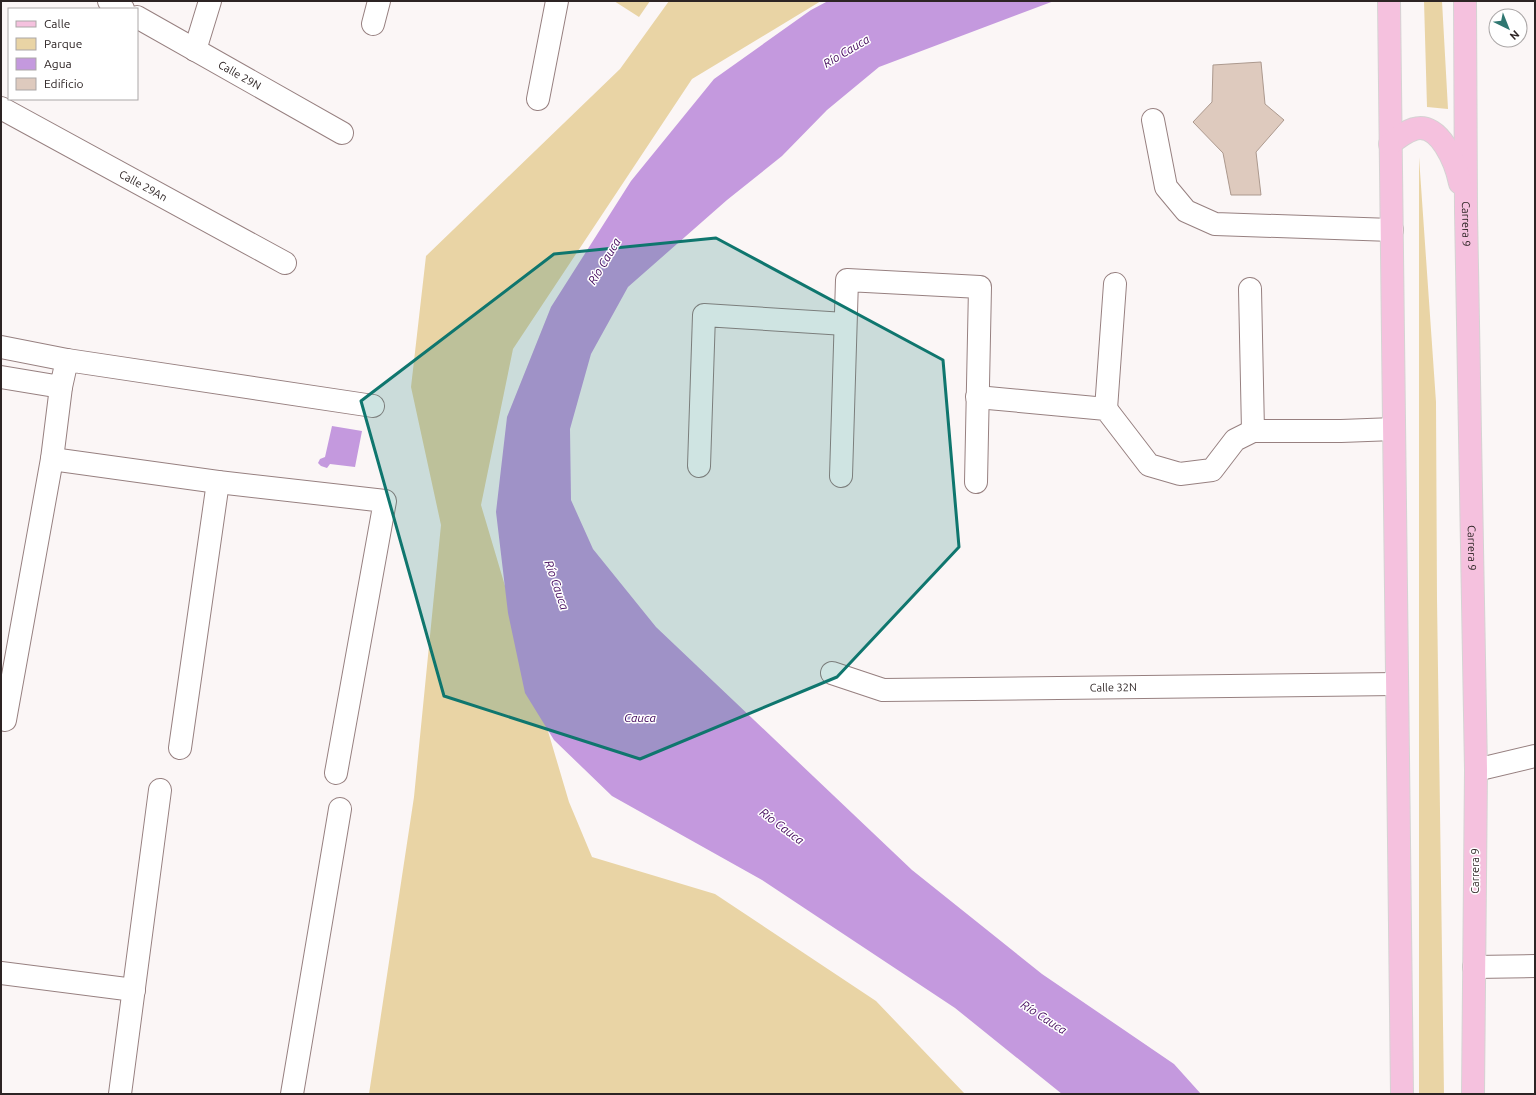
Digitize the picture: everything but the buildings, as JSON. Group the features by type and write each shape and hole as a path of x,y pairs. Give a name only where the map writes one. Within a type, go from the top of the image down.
{"main road":[{"path":"1389,1 1402,1094"},
{"name":"Carrera 9","path":"1465,1 1466,211 1476,770 1473,1094"},
{"path":"1390,144 1402,134 1414,129 1425,128 1434,134 1444,144 1457,170 1466,211"}],"street":[{"path":"109,1 121,8"},
{"path":"195,50 210,1"},
{"path":"374,24 379,1"},
{"path":"538,99 557,1"},
{"name":"Calle 29N","path":"138,18 342,133"},
{"name":"Calle 29An","path":"1,108 285,262"},
{"path":"1154,120 1166,187 1186,211 1215,224 1392,230"},
{"path":"841,476 847,280 980,287 976,482"},
{"path":"1115,284 1106,409 1148,465 1180,474 1212,470 1235,440 1253,431 1341,431 1394,429"},
{"path":"1250,289 1253,431"},
{"path":"699,466 704,315 845,324"},
{"path":"1,347 67,360 373,406"},
{"path":"5,720 52,459 61,387 67,360"},
{"path":"1,377 61,387"},
{"path":"977,397 1106,409"},
{"path":"52,459 218,482 385,501 336,774"},
{"path":"180,748 218,482"},
{"name":"Calle 32N","path":"832,673 883,690 1397,684"},
{"path":"1476,770 1535,756"},
{"path":"120,1094 160,790"},
{"path":"292,1094 340,808"},
{"path":"1474,967 1535,966"},
{"path":"1,973 134,990"}],"highlighted area":[{"path":"716,238 943,360 959,547 837,677 640,759 444,696 361,401 554,254"}],"green space":[{"path":"614,1 650,1 639,17"},
{"path":"669,1 821,1 692,79 513,349 481,505 569,802 592,857 715,894 876,1001 965,1094 369,1094 414,797 441,525 411,387 426,256 620,69"},
{"path":"1424,1 1442,1 1448,109 1427,107"},
{"path":"1419,157 1436,402 1437,599 1444,1094 1419,1094"}],"water":[{"name":"Cauca","path":"828,1 1054,1 879,67 827,110 782,156 727,200 628,287 591,354 570,429 571,500 593,549 656,627 912,870 1042,974 1174,1064 1201,1094 1062,1094 955,1008 762,880 612,796 554,740 525,693 508,613 496,512 507,417 551,307 631,181 714,79 811,10"},
{"path":"332,426 362,431 355,467 330,464 327,468 318,463 320,459 325,457"}],"water label":[{"name":"Río Cauca","path":"846,51"},
{"name":"Río Cauca","path":"604,261"},
{"name":"Río Cauca","path":"557,585"},
{"name":"Río Cauca","path":"782,826"},
{"name":"Río Cauca","path":"1044,1017"}]}
